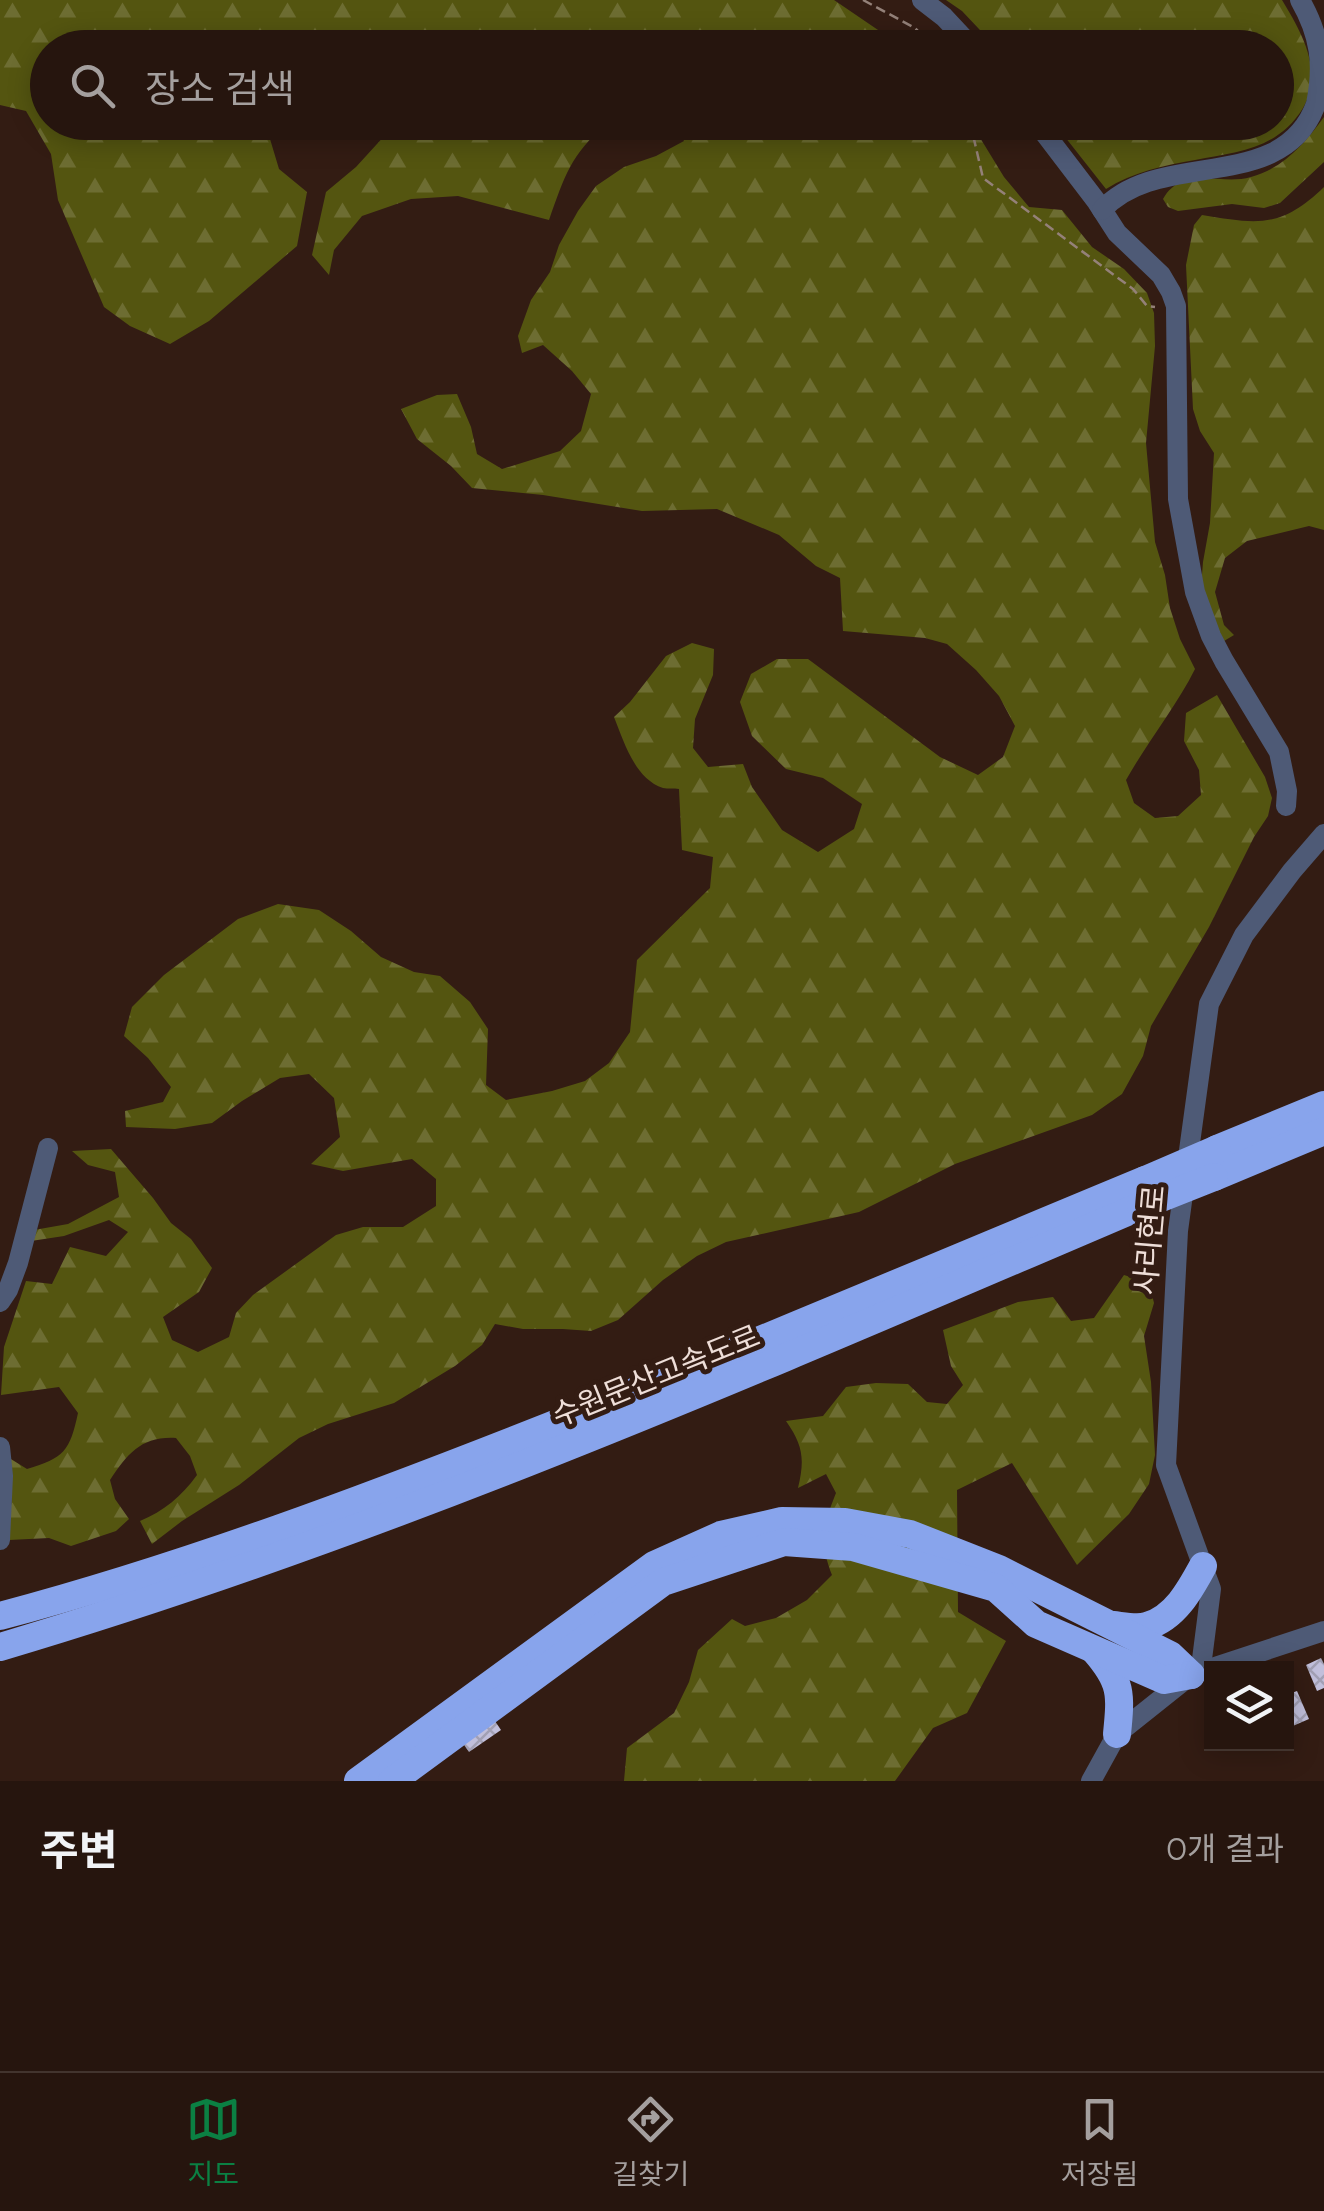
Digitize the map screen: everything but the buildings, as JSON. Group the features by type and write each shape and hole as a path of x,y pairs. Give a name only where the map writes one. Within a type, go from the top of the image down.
{"highway":[{"name":"수원문산고속도로","path":"0,1616 239,1544 467,1459 1216,1163 1324,1106"},
{"name":"수원문산고속도로","path":"1216,1163 1324,1131"},
{"name":"수원문산고속도로","path":"0,1647 247,1568 702,1394 1143,1193"},
{"path":"358,1781 654,1565 720,1535 782,1521 845,1522 910,1534 998,1569 1204,1671"},
{"path":"392,1781 663,1582 784,1542 853,1547 996,1588 1036,1624 1164,1680 1204,1671"},
{"path":"1110,1625 1146,1626 1173,1612 1203,1566"},
{"path":"1094,1650 1117,1683 1121,1700 1118,1734"}],"street":[{"path":"922,0 956,30"},
{"path":"1294,135 1313,112 1324,78 1318,41 1300,0"},
{"path":"1050,140 1117,233 1161,275 1171,292 1176,311 1178,499 1196,592 1211,636 1279,752 1286,806"},
{"path":"1102,210 1133,188 1190,171 1262,158 1289,140"},
{"name":"사리현로","path":"1204,1670 1201,1667 1211,1589 1166,1464 1178,1231 1208,1004 1244,935 1324,834"},
{"path":"0,1302 18,1263 48,1148"},
{"path":"0,1447 0,1540"},
{"path":"1235,1661 1324,1631"},
{"path":"1092,1781 1118,1734 1204,1672"}],"path":[{"path":"863,0 917,30"},
{"path":"974,140 983,178 1134,289 1147,306 1176,311"}],"green space":[{"path":"0,0 834,0 878,30 30,30 30,118 26,111 0,105"},
{"path":"946,0 1282,0 1308,52 1309,94 1294,121 1294,30 980,30"},
{"path":"1324,117 1324,162 1280,203 1264,208 1232,204 1178,211 1168,207 1163,199 1171,188 1191,179 1239,179 1263,173 1284,161"},
{"path":"43,140 270,140 279,169 307,192 297,246 209,321 170,344 130,326 104,307 58,200 51,154"},
{"path":"381,140 591,140 570,167 549,220 458,196 411,199 362,216 334,250 329,275 312,255 326,192"},
{"path":"981,140 1004,177 1029,207 1062,210 1092,247 1124,269 1147,293 1154,313 1155,346 1146,443 1155,542 1170,608 1195,669 1126,780 1134,803 1155,818 1178,816 1201,795 1199,770 1184,741 1186,713 1217,695 1265,777 1272,798 1268,816 1151,1026 1143,1056 1122,1094 1092,1115 955,1164 859,1212 726,1242 663,1280 618,1320 591,1331 495,1324 482,1345 455,1366 394,1403 328,1424 299,1438 239,1485 152,1544 140,1521 172,1502 197,1475 190,1456 176,1438 154,1440 137,1448 110,1480 115,1499 129,1519 116,1531 71,1546 49,1538 9,1540 6,1456 27,1469 49,1461 68,1445 78,1413 59,1387 1,1395 4,1347 26,1281 52,1284 70,1247 106,1256 128,1232 109,1220 64,1236 31,1241 34,1230 68,1224 119,1197 115,1172 88,1165 72,1151 111,1149 212,1268 199,1292 163,1317 172,1340 198,1352 229,1337 236,1313 253,1295 336,1235 363,1227 403,1227 436,1206 436,1179 412,1159 343,1171 311,1164 340,1137 334,1098 309,1074 280,1078 212,1123 175,1129 126,1127 125,1111 163,1102 171,1087 124,1036 132,1007 164,975 238,919 278,904 319,910 381,957 414,972 440,976 470,1002 488,1029 486,1085 506,1100 552,1091 585,1081 609,1063 630,1032 637,960 710,888 713,857 682,850 679,789 663,788 645,777 632,759 614,717 666,656 692,643 714,649 713,675 695,719 693,748 708,767 743,764 752,787 782,830 818,852 854,829 862,804 823,778 786,769 752,736 740,702 751,674 777,659 808,659 940,757 978,775 1003,757 1015,726 999,696 976,670 947,644 925,638 843,631 840,578 816,566 779,535 717,509 642,511 472,488 417,439 401,409 437,395 457,394 477,454 502,469 560,451 581,431 591,394 543,345 522,353 518,336 531,300 550,272 559,245 578,211 596,186 624,167 684,141"},
{"path":"1067,140 1269,140 1241,151 1149,170 1106,189"},
{"path":"1324,187 1324,530 1309,526 1247,541 1225,558 1215,592 1224,625 1234,635 1219,644 1201,588 1214,453 1200,431 1193,409 1186,265 1194,225 1202,215 1253,221 1281,217"},
{"path":"1124,1275 1149,1283 1154,1303 1144,1336 1155,1455 1149,1484 1129,1514 1077,1565 1012,1463 957,1490 958,1612 1006,1641 967,1713 933,1728 895,1781 624,1781 627,1748 674,1713 698,1650 732,1619 745,1626 776,1618 807,1600 832,1575 824,1534 836,1493 826,1474 798,1488 801,1453 786,1421 823,1416 846,1387 876,1383 908,1384 927,1402 947,1404 963,1385 951,1366 943,1330 1018,1302 1053,1297 1071,1321 1094,1318"}]}
